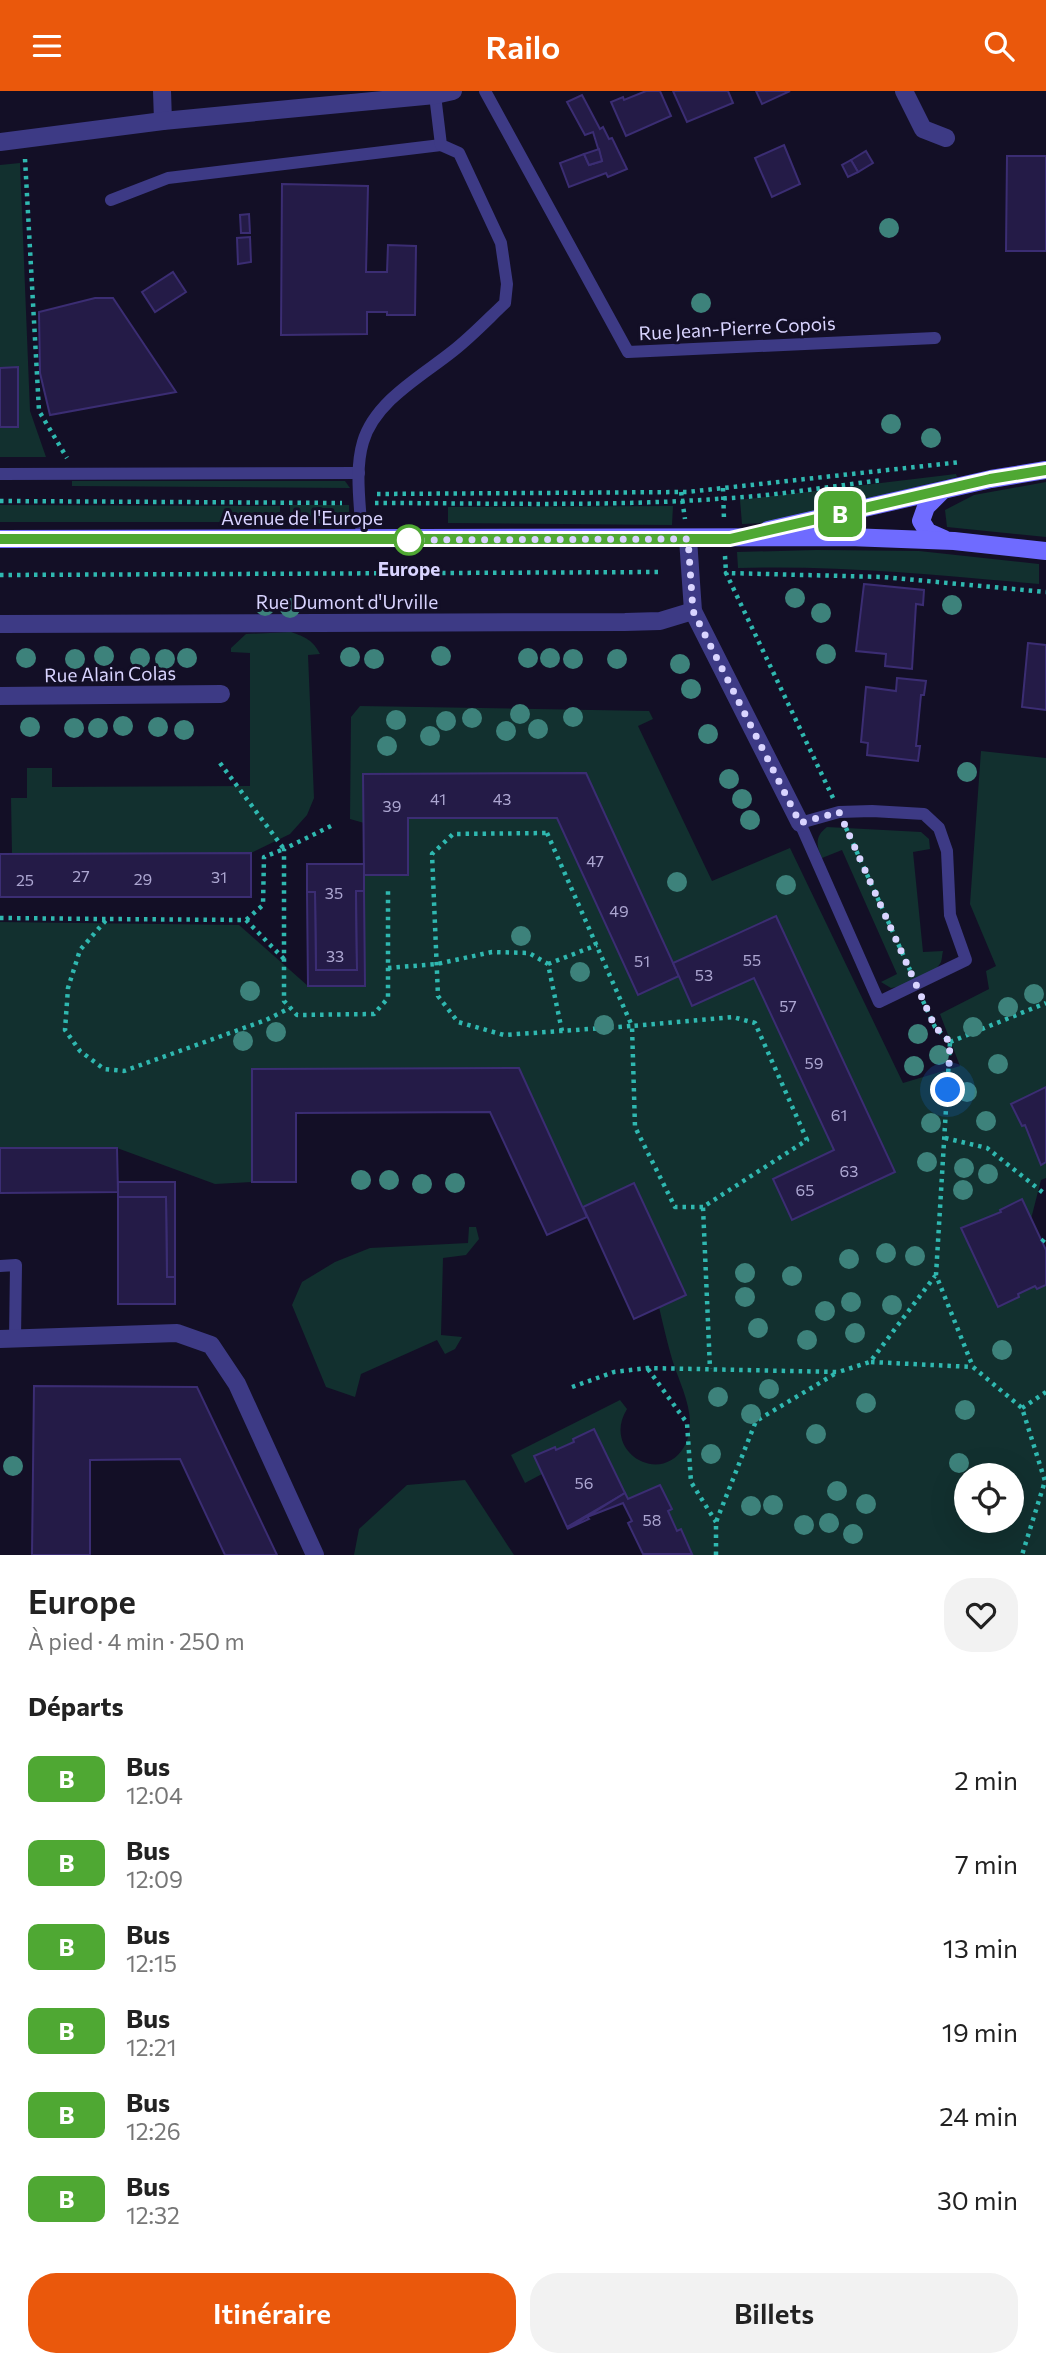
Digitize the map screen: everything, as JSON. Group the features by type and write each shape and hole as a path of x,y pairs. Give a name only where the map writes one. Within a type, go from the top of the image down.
{"street":[{"path":"162,91 163,121"},
{"path":"0,142 163,121 435,95 453,91"},
{"path":"904,91 923,129 946,138"},
{"path":"730,539 990,479 1046,470"},
{"path":"943,491 926,507 921,521 928,532 947,540"},
{"path":"730,539 849,537 947,540 1046,551"},
{"name":"Avenue de l'Europe","path":"0,539 730,539"},
{"path":"688,539 693,611 800,823"},
{"name":"Rue Dumont d'Urville","path":"0,624 625,622 660,621 693,611"},
{"name":"Rue Alain Colas","path":"0,696 221,694"},
{"path":"7,1339 177,1333 211,1345 237,1384 315,1555"}],"lane":[{"name":"Rue Jean-Pierre Copois","path":"485,91 628,352 935,338"},
{"path":"435,95 441,145"},
{"path":"111,200 168,178 441,145 459,153 502,243 507,284 505,303 456,349 391,399 366,431 361,446 359,473 362,540"},
{"path":"0,474 359,473"},
{"path":"839,812 923,814 939,828 947,851 950,915 965,960 879,1002 800,823 839,812"},
{"path":"0,1266 16,1265 7,1339"}],"path":[{"path":"25,156 39,411 67,459"},
{"path":"374,494 687,492 963,462"},
{"path":"374,503 604,504 682,501 886,480"},
{"path":"0,501 346,503"},
{"path":"0,575 663,572"},
{"path":"1022,1555 1045,1481 1022,1408 973,1367 936,1275 950,1042 935,1027 839,812 726,573 883,577 1046,592"},
{"path":"220,763 284,849 284,1001 297,1014 374,1014 388,998 388,890"},
{"path":"0,918 246,920 264,905 264,857 331,826"},
{"path":"597,945 547,833 453,834 432,855 438,996 458,1022 504,1035 632,1026 733,1017 755,1023 807,1140 703,1207 676,1207 635,1127 632,1026 597,945"},
{"path":"107,919 80,950 68,988 65,1030 80,1051 104,1069 124,1071 266,1020 290,1008"},
{"path":"246,920 284,959"},
{"path":"548,964 597,945"},
{"path":"388,968 437,964 492,952 529,953 548,964 562,1031"},
{"path":"950,1042 1046,1003"},
{"path":"946,1138 987,1148 1046,1195"},
{"path":"703,1207 710,1369"},
{"path":"1042,1242 1046,1237"},
{"path":"870,1362 936,1275"},
{"path":"716,1555 716,1522 756,1422 838,1372 870,1362 973,1367"},
{"path":"648,1368 687,1423 691,1482 716,1522"},
{"path":"572,1387 614,1373 648,1368 838,1372"},
{"path":"1022,1408 1046,1392"}],"green space":[{"path":"20,163 30,411 46,457 0,457 0,427 18,427 18,368 0,368 0,165"},
{"path":"956,474 957,477 766,523 742,524 740,500"},
{"path":"72,481 345,481 350,488 72,486"},
{"path":"1046,482 1046,537 947,527 945,510 974,495"},
{"path":"0,505 280,506 280,522 0,522"},
{"path":"290,505 349,505 349,524 290,523"},
{"path":"673,506 672,525 448,523 448,507"},
{"path":"919,551 1039,564 1039,584 851,569 738,568 737,552"},
{"path":"291,632 308,640 320,654 308,655 314,798 307,815 290,834 251,853 12,854 11,798 27,798 27,768 52,768 52,787 250,786 250,653 231,652 231,648 246,634"},
{"path":"360,706 649,711 653,719 638,726 712,881 790,848 903,1083 960,1066 940,1014 989,989 986,971 996,966 970,904 981,751 1046,758 1046,1087 1011,1104 1022,1126 1025,1125 1041,1164 1046,1162 1046,1178 1041,1180 1031,1219 1046,1250 1046,1555 689,1555 692,1553 681,1529 677,1531 668,1511 672,1509 660,1485 628,1499 594,1429 573,1439 574,1442 534,1456 542,1474 525,1483 511,1455 620,1400 627,1409 621,1424 622,1438 627,1450 637,1459 649,1464 661,1464 674,1459 684,1447 690,1425 687,1403 659,1307 685,1295 635,1184 583,1207 518,1068 253,1069 252,1182 215,1184 117,1148 0,1148 0,922 239,925 308,986 364,986 364,875 408,875 408,818 557,818 679,976 692,1006 754,978 834,1150 773,1179 792,1220 895,1172 776,916 673,963 586,773 364,774 364,823 350,819 351,717"},
{"path":"827,827 921,832 929,839 930,849 913,852 923,952 943,951 941,962 932,972 897,987 891,988 881,982 897,974 842,850 822,858 818,841 820,834"},
{"path":"469,1227 476,1227 479,1239 466,1255 443,1258 441,1335 462,1337 455,1349 445,1354 437,1340 361,1374 355,1397 326,1387 292,1305 302,1282 335,1262 370,1248 468,1243"},
{"path":"465,1480 514,1555 354,1555 359,1529 407,1485"}],"building":[{"path":"646,91 660,91 671,116 626,136 611,102"},
{"path":"673,91 728,91 733,103 687,122"},
{"path":"756,91 790,91 762,104"},
{"path":"582,95 600,129 603,127 609,139 612,138 627,169 608,177 606,173 569,187 560,163 584,154 589,165 602,161 593,132 585,135 567,102"},
{"path":"784,145 800,184 772,197 755,158"},
{"path":"599,149 602,161 589,165 584,154"},
{"path":"866,151 873,163 858,172 851,160"},
{"path":"1007,156 1046,156 1046,251 1006,251"},
{"path":"851,160 858,172 848,177 842,165"},
{"path":"282,184 368,186 366,272 387,272 388,245 416,246 415,315 367,312 367,334 281,335"},
{"path":"249,214 250,233 241,233 240,215"},
{"path":"250,237 251,262 238,264 237,238"},
{"path":"173,272 186,292 155,312 142,292"},
{"path":"95,298 113,298 176,392 50,415 40,373 39,312"},
{"path":"18,367 18,427 0,427 0,368"},
{"path":"864,584 924,590 923,605 916,604 912,669 885,666 886,654 856,651"},
{"path":"1028,643 1046,645 1046,710 1022,707"},
{"path":"897,678 926,681 924,695 921,695 916,746 920,746 918,761 867,755 868,743 861,742 866,687 896,691"},
{"path":"586,773 679,976 638,995 557,818 408,818 408,875 364,875 363,774"},
{"path":"251,853 251,897 0,897 0,854"},
{"path":"307,864 364,864 364,891 356,891 357,970 316,970 315,892 307,892"},
{"path":"356,891 364,891 365,986 308,986 307,892 315,892 316,970 357,970"},
{"path":"776,916 895,1172 792,1220 773,1179 834,1150 754,978 692,1006 673,963"},
{"path":"519,1068 587,1217 547,1235 490,1112 296,1113 296,1182 252,1182 252,1069"},
{"path":"1046,1087 1046,1162 1041,1165 1025,1125 1022,1126 1011,1104"},
{"path":"0,1148 117,1148 118,1192 0,1193"},
{"path":"118,1182 175,1182 175,1277 167,1277 166,1197 118,1197"},
{"path":"634,1183 686,1295 634,1319 583,1207"},
{"path":"118,1197 166,1197 167,1277 175,1277 175,1304 118,1304"},
{"path":"1022,1199 1046,1250 1046,1285 1037,1289 1035,1286 998,1307 961,1228 1001,1212 1000,1210"},
{"path":"34,1386 197,1387 277,1555 225,1555 180,1459 90,1460 90,1555 32,1555"},
{"path":"594,1429 625,1493 567,1527 534,1456 574,1442 573,1439"},
{"path":"660,1485 672,1509 668,1511 677,1531 681,1529 692,1554 643,1554 628,1523 632,1521 623,1503 587,1517 589,1519 567,1529 625,1493 628,1499"}],"bus line":[{"name":"B","path":"0,539 730,539 913,499 990,479 1046,470"}],"place":[{"name":"Europe","path":"409,540"}],"route":[{"path":"409,540 688,539 693,611 800,823 839,812 935,1027 950,1042 948,1090"}]}
